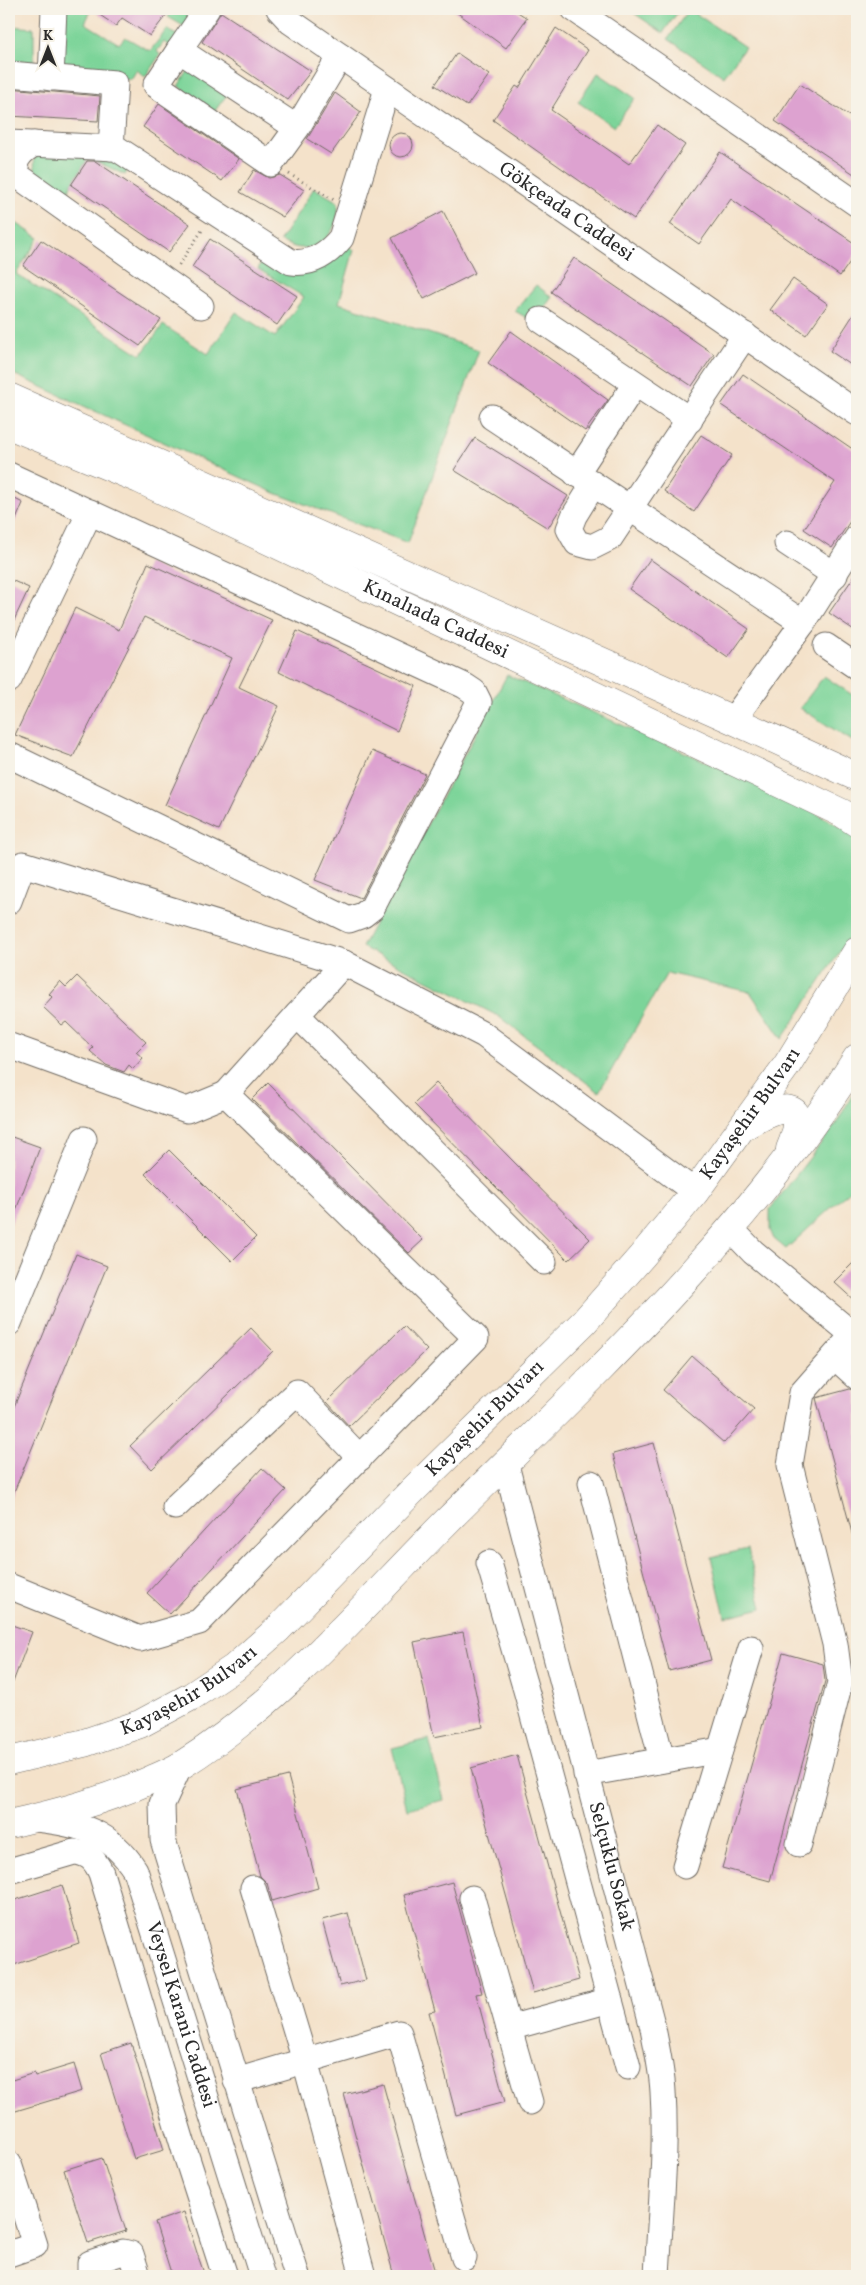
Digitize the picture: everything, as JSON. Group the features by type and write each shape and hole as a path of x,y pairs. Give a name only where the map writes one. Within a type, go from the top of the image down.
{"main road":[{"name":"Kınalıada Caddesi","path":"9,397 857,777"},
{"name":"Kınalıada Caddesi","path":"9,424 139,479 842,813 857,823"},
{"name":"Kayaşehir Bulvarı","path":"9,1761 84,1743 140,1724 192,1696 234,1668 278,1629 412,1492 584,1322 695,1192 787,1066 857,951"},
{"path":"20,1821 82,1807 130,1789 179,1767 260,1708 341,1633 446,1522 506,1465 614,1354 731,1229 786,1160 834,1095 857,1058"},
{"path":"742,1128 778,1109 787,1109 794,1112 799,1120 799,1129 786,1160"},
{"path":"584,1322 578,1338 582,1351 595,1355 614,1354"}],"street":[{"path":"51,78 54,9"},
{"name":"Gökçeada Caddesi","path":"279,9 291,22 857,413"},
{"path":"574,9 857,204"},
{"path":"205,13 173,53 156,85 271,164 297,128 340,56"},
{"path":"173,53 297,128"},
{"path":"9,74 114,83 142,83"},
{"path":"111,148 114,83"},
{"path":"9,143 116,148 291,262 306,262 325,255 341,238 387,89"},
{"path":"34,144 26,149 15,164 15,175 201,306"},
{"path":"541,320 690,420"},
{"path":"635,384 584,479 569,529 576,543 592,547 610,538 690,420 745,334"},
{"path":"492,417 803,623"},
{"path":"9,475 465,686 478,698 478,706 372,908 363,915 349,920 9,756"},
{"path":"9,680 90,512"},
{"path":"733,720 803,623 857,538"},
{"path":"787,542 835,575"},
{"path":"826,646 857,668"},
{"path":"9,901 23,864 344,963 484,1035 695,1192"},
{"path":"10,1046 186,1110 226,1094 344,963"},
{"path":"297,1015 544,1262"},
{"path":"9,1586 140,1639 199,1622 476,1338 226,1094"},
{"path":"9,1323 84,1139"},
{"path":"731,1229 753,1252 855,1337 802,1393 790,1465 835,1644 840,1682 799,1844"},
{"path":"835,1357 857,1378"},
{"path":"175,1507 297,1392 360,1458"},
{"name":"Selçuklu Sokak","path":"506,1465 660,2064 663,2092 663,2146 657,2276"},
{"path":"591,1483 662,1760"},
{"path":"489,1563 526,1690 628,2066"},
{"path":"685,1866 751,1648"},
{"path":"526,1690 562,1680"},
{"path":"586,1774 720,1750"},
{"name":"Veysel Karani Caddesi","path":"179,1767 162,1804 163,1840 297,2276"},
{"name":"Veysel Karani Caddesi","path":"20,1821 74,1823 96,1833 127,1856 136,1870 262,2276"},
{"path":"9,1871 74,1852 84,1853 95,1860 101,1873 185,2152 225,2276"},
{"path":"253,1888 305,2061 364,2276"},
{"path":"472,1898 530,2102"},
{"path":"509,2028 610,2000"},
{"path":"236,2082 399,2033 464,2258"},
{"path":"185,2152 220,2141"},
{"path":"9,2164 35,2245 9,2254"},
{"path":"90,2276 90,2263 123,2252 131,2254 138,2276"}],"path":[{"path":"271,164 338,202 352,207"},
{"path":"167,282 215,212"}],"green space":[{"path":"59,9 92,9 85,23 119,44 125,37 150,51 167,29 178,36 170,46 164,42 157,51 160,55 145,77 137,70 131,79 62,72"},
{"path":"173,9 198,9 185,27 168,17"},
{"path":"628,9 680,9 663,33"},
{"path":"689,9 745,47 724,77 668,39"},
{"path":"11,26 34,28 34,62 10,61"},
{"path":"191,67 229,92 214,112 178,86"},
{"path":"598,73 635,98 614,127 578,102"},
{"path":"38,150 50,150 132,163 125,175 89,158 71,185 66,199 52,190 40,179 36,172 34,166"},
{"path":"314,188 338,202 337,218 330,233 325,239 311,247 296,247 280,241"},
{"path":"13,221 39,238 16,274 141,355 163,325 208,354 236,312 275,337 304,297 258,269 263,260 277,268 288,269 344,243 354,250 339,303 479,350 408,543 275,493 9,372 9,227"},
{"path":"536,285 552,297 534,322 515,311"},
{"path":"507,675 783,795 857,836 857,918 853,932 782,1039 750,992 667,973 599,1092 498,1016 362,947"},
{"path":"824,676 857,698 857,744 800,708"},
{"path":"855,1090 857,1092 857,1184 786,1249 774,1239 770,1230 770,1209 836,1124"},
{"path":"748,1549 762,1608 725,1617 711,1557"},
{"path":"429,1739 444,1800 407,1809 392,1748"}],"building":[{"path":"91,9 159,9 167,14 150,36 122,18 116,26"},
{"path":"452,9 513,9 527,18 506,48"},
{"path":"221,12 311,71 288,100 202,42"},
{"path":"556,28 588,50 551,110 629,164 657,125 685,145 634,219 493,120 516,86 519,88"},
{"path":"457,53 489,75 467,106 435,85"},
{"path":"800,84 857,121 857,176 775,121"},
{"path":"9,88 100,96 98,121 9,116"},
{"path":"335,93 361,112 331,154 307,139"},
{"path":"159,104 239,159 222,181 143,127"},
{"path":"401,133 410,136 413,145 410,154 401,157 392,154 389,145 392,136"},
{"path":"720,152 857,245 857,252 840,276 731,199 699,244 670,224"},
{"path":"87,161 95,161 190,224 169,252 71,185"},
{"path":"254,170 269,178 280,175 304,190 283,217 240,192"},
{"path":"443,211 475,273 424,299 392,238"},
{"path":"210,239 297,296 277,325 192,267"},
{"path":"41,240 161,320 140,346 23,266"},
{"path":"574,258 714,354 692,386 551,292"},
{"path":"793,279 828,304 806,335 770,310"},
{"path":"857,309 857,369 830,351"},
{"path":"511,331 608,400 585,431 488,363"},
{"path":"743,374 857,452 857,511 832,548 804,529 835,482 721,405"},
{"path":"701,435 732,455 694,512 664,491"},
{"path":"475,438 568,496 548,528 454,470"},
{"path":"9,496 23,503 9,536"},
{"path":"650,559 749,629 728,658 629,589"},
{"path":"148,563 272,620 239,687 279,706 219,830 165,805 232,658 144,617 73,757 15,735 75,608 119,630"},
{"path":"857,572 857,632 829,613"},
{"path":"9,579 29,588 9,631"},
{"path":"297,631 416,686 397,731 279,672"},
{"path":"372,751 425,774 361,898 315,880"},
{"path":"77,976 146,1042 136,1052 143,1058 133,1069 129,1065 124,1072 106,1065 90,1051 93,1048 66,1022 62,1025 43,1007 52,997 49,994 60,981 66,987"},
{"path":"268,1083 423,1240 409,1253 252,1099"},
{"path":"436,1083 590,1239 568,1260 414,1104"},
{"path":"12,1137 40,1147 10,1226 9,1146"},
{"path":"169,1150 256,1237 232,1261 145,1174"},
{"path":"76,1254 107,1266 9,1504 9,1419"},
{"path":"857,1259 857,1303 834,1282"},
{"path":"404,1326 427,1350 349,1426 327,1402"},
{"path":"251,1328 273,1351 152,1469 130,1446"},
{"path":"692,1356 754,1409 724,1443 663,1390"},
{"path":"850,1389 856,1391 857,1396 857,1536 853,1537 816,1398"},
{"path":"654,1443 711,1660 669,1671 613,1454"},
{"path":"262,1468 286,1490 170,1614 147,1593"},
{"path":"9,1624 32,1632 10,1690 9,1690"},
{"path":"463,1632 483,1727 434,1737 414,1642"},
{"path":"783,1653 823,1664 825,1681 770,1881 722,1868"},
{"path":"517,1755 579,1980 533,1993 471,1768"},
{"path":"288,1776 318,1888 272,1901 267,1883 260,1876 237,1789"},
{"path":"452,1882 482,1993 476,1994 505,2102 456,2115 429,2012 435,2011 404,1895"},
{"path":"62,1885 79,1943 11,1966 9,1957 9,1902"},
{"path":"348,1913 366,1980 340,1986 322,1920"},
{"path":"131,2043 164,2150 134,2159 101,2053"},
{"path":"74,2064 82,2091 9,2113 9,2081 34,2073 35,2076"},
{"path":"383,2084 436,2276 394,2276 344,2094"},
{"path":"102,2158 126,2231 88,2243 64,2170"},
{"path":"184,2212 205,2276 172,2276 155,2222"}]}
